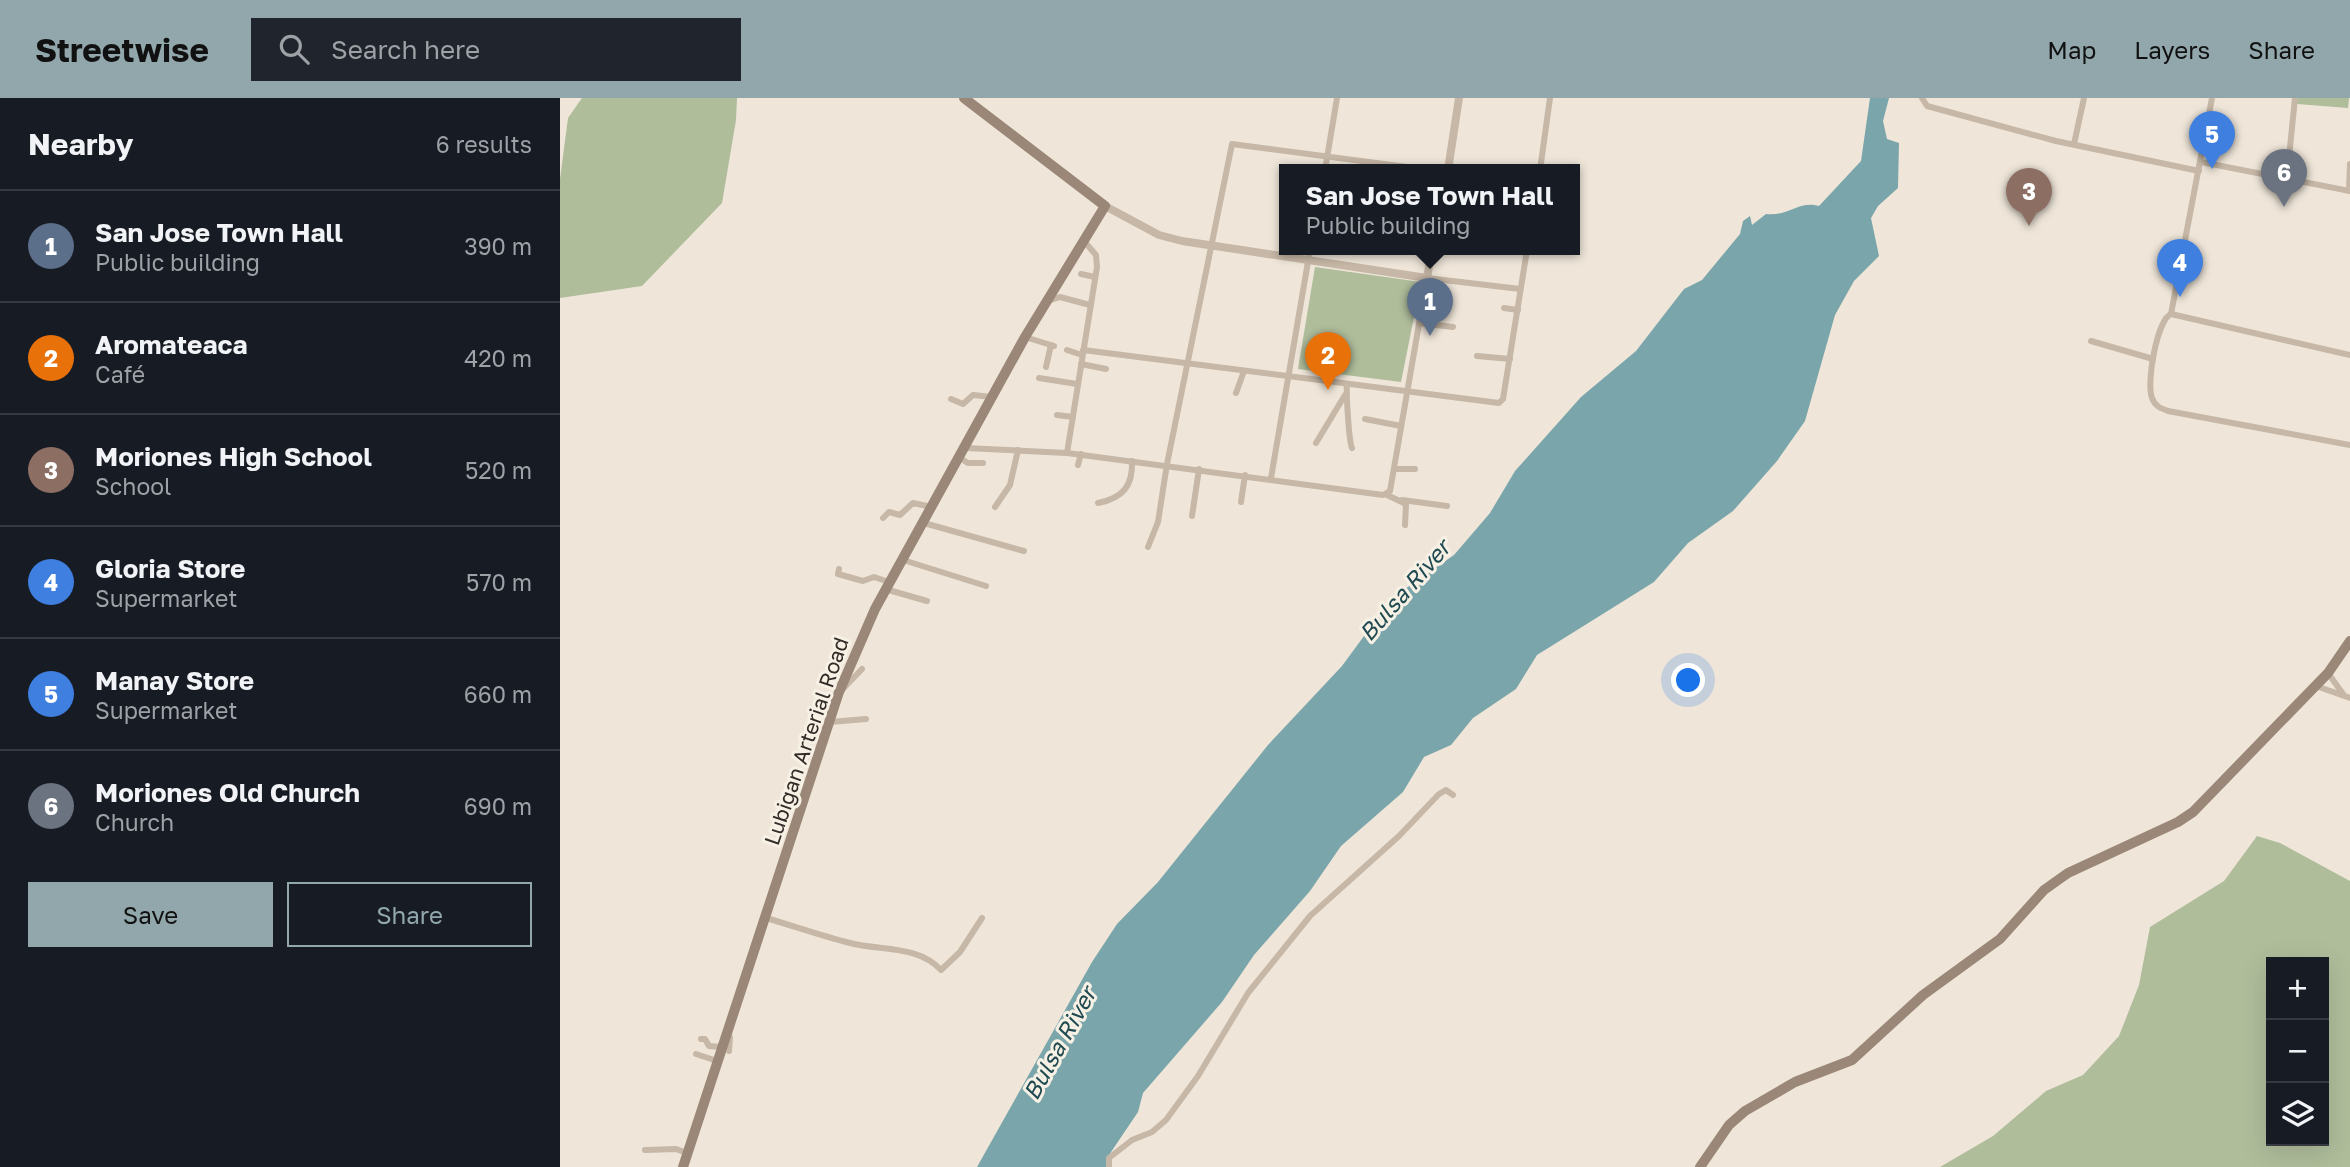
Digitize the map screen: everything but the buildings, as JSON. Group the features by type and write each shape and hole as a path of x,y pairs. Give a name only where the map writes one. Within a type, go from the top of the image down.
{"main road":[{"path":"964,98 1105,206"},
{"name":"Lubigan Arterial Road","path":"682,1167 717,1061 725,1049 725,1035 839,692 887,586 966,448 1025,337 1105,206"},
{"path":"1700,1167 1729,1125 1745,1111 1795,1082 1852,1060 1923,995 1993,945 2043,890 2068,873 2178,822 2193,812 2329,673 2350,641"}],"street":[{"path":"1326,164 1337,98"},
{"path":"1449,164 1459,98"},
{"path":"1540,164 1550,98"},
{"path":"1922,98 1927,106 2074,144 2199,171"},
{"path":"2074,144 2084,98"},
{"path":"2212,98 2171,314 2163,321 2152,359 2150,391 2157,407 2350,445"},
{"path":"2287,177 2295,98"},
{"path":"1148,547 1158,522 1167,464 1232,144 1386,164"},
{"path":"2201,162 2349,191 2350,164"},
{"path":"1105,206 1159,235 1210,247 1279,253"},
{"path":"1067,453 1095,276 1096,255 1083,240"},
{"path":"1271,478 1309,255 1427,278 1520,289"},
{"path":"1387,495 1394,469 1431,255"},
{"path":"1067,351 1188,363 1499,403 1510,359 1526,255"},
{"path":"1080,274 1095,276"},
{"path":"1046,303 1060,296 1090,305"},
{"path":"1504,308 1518,310"},
{"path":"2171,314 2350,355"},
{"path":"1419,323 1453,327"},
{"path":"1025,337 1053,346 1046,368"},
{"path":"2091,341 2152,359"},
{"path":"1477,356 1510,359"},
{"path":"1080,364 1106,369"},
{"path":"1236,393 1244,371"},
{"path":"1039,378 1077,384"},
{"path":"1347,384 1352,448"},
{"path":"977,387 977,395"},
{"path":"1317,443 1346,394"},
{"path":"951,399 963,404 977,395 992,397"},
{"path":"1057,415 1073,417"},
{"path":"1365,419 1401,426"},
{"path":"966,448 1081,454 1167,464 1447,506"},
{"path":"995,508 1010,485 1018,450"},
{"path":"1078,465 1081,454"},
{"path":"960,458 968,463 984,463"},
{"path":"1098,503 1123,494 1131,478 1132,461"},
{"path":"1192,516 1199,469"},
{"path":"1394,469 1415,469"},
{"path":"1241,502 1245,475"},
{"path":"1402,500 1407,509 1405,525"},
{"path":"883,518 889,512 900,515 913,503 932,507"},
{"path":"924,523 1024,551"},
{"path":"903,559 986,586"},
{"path":"839,569 838,573 844,577 867,580 874,577 887,586 927,601"},
{"path":"839,692 862,669"},
{"path":"2329,673 2347,696"},
{"path":"2316,685 2347,696"},
{"path":"830,722 866,719"},
{"path":"1110,1167 1110,1158 1166,1120 1199,1076 1248,993 1310,916 1399,836 1439,794 1446,790 1452,795"},
{"path":"766,918 852,944 889,948 928,957 941,970 953,961 982,918"},
{"path":"755,946 768,939"},
{"path":"701,1039 705,1039 709,1046 725,1049"},
{"path":"696,1054 717,1061"},
{"path":"645,1150 676,1149 687,1153"}],"green space":[{"path":"582,98 737,98 736,120 722,203 642,286 560,298 560,179 568,118"},
{"path":"2297,98 2349,98 2348,108 2297,104"},
{"path":"1315,267 1421,282 1401,382 1298,369"},
{"path":"2257,836 2280,843 2350,881 2350,1167 1940,1167 1993,1136 2046,1091 2083,1075 2119,1036 2139,985 2150,927 2224,881"}],"water":[{"name":"Bulsa River","path":"1870,98 1889,98 1883,121 1887,139 1899,143 1898,188 1878,206 1871,218 1879,256 1854,281 1835,315 1805,421 1777,461 1733,511 1688,543 1654,582 1537,655 1516,689 1473,718 1451,745 1424,757 1403,792 1341,846 1310,891 1254,955 1222,1002 1143,1093 1138,1112 1107,1158 1107,1167 977,1167 1092,962 1117,924 1158,882 1268,745 1342,666 1392,598 1454,555 1490,513 1515,471 1581,397 1636,351 1684,289 1702,280 1740,234 1743,221 1750,216 1752,225 1766,214 1781,213 1805,205 1819,206 1861,161"}],"place":[{"name":"Manay Store","path":"2212,169"},
{"name":"Moriones Old Church","path":"2284,207"},
{"name":"Moriones High School","path":"2029,226"},
{"name":"Gloria Store","path":"2180,297"},
{"name":"San Jose Town Hall","path":"1430,336"},
{"name":"Aromateaca","path":"1328,390"}]}
